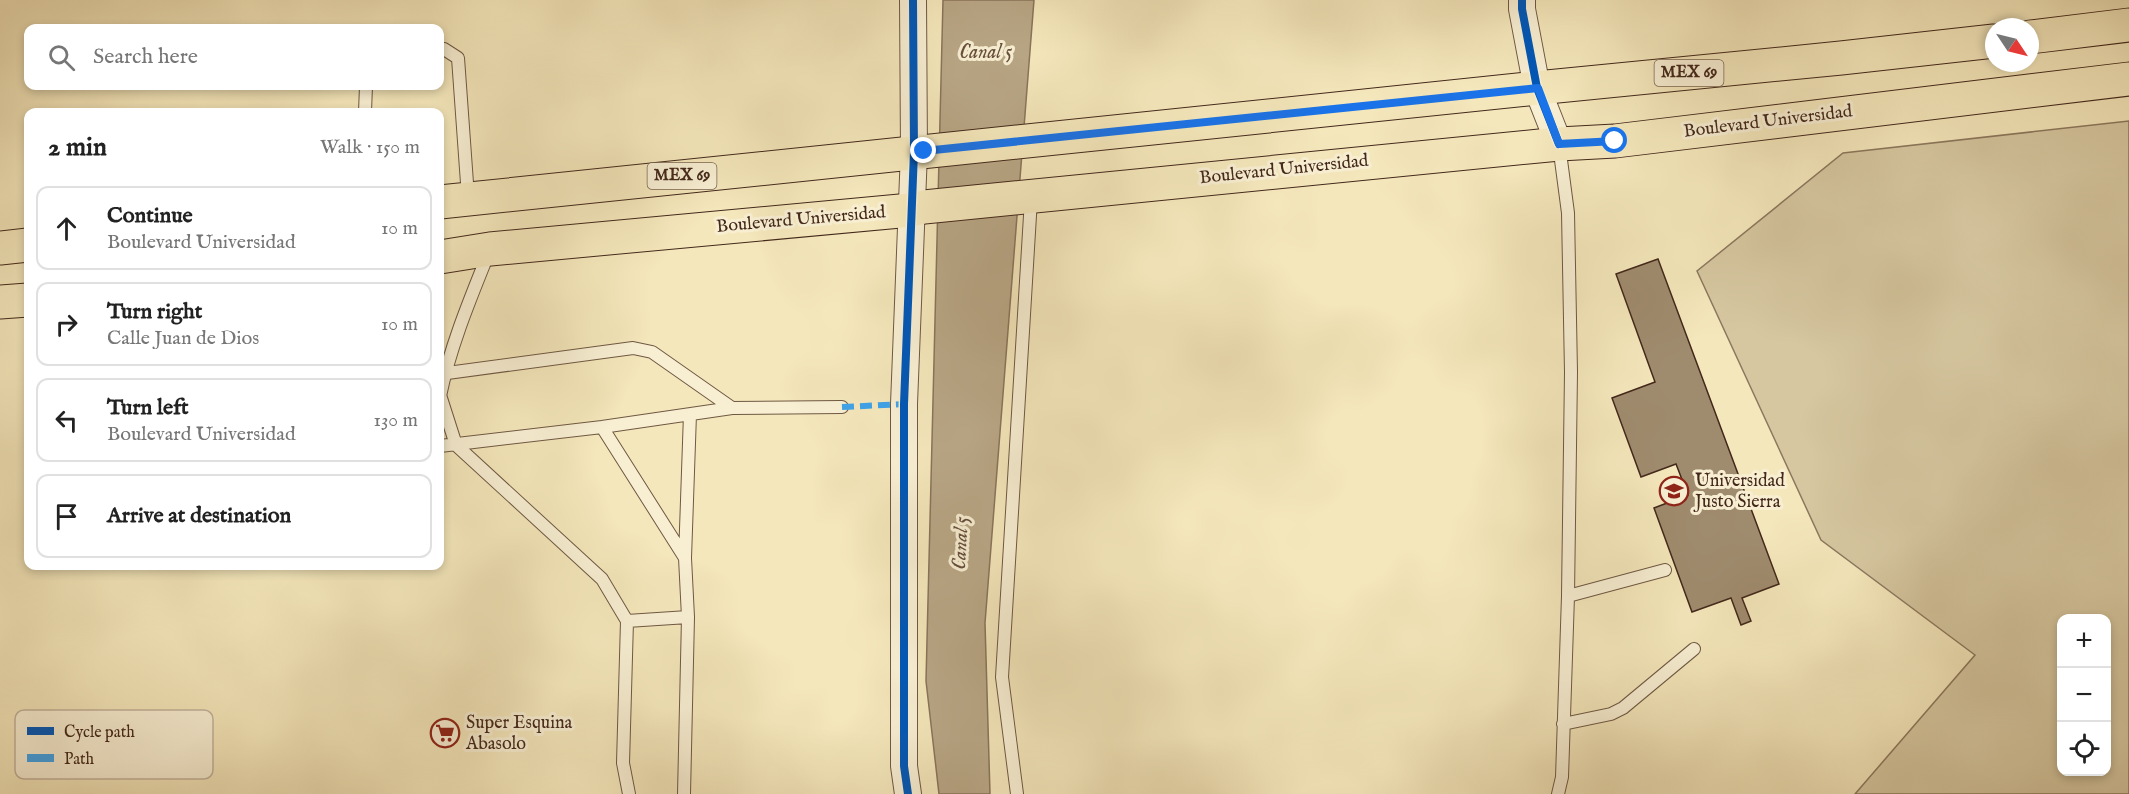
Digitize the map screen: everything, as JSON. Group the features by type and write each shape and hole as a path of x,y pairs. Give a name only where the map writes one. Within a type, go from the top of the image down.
{"main road":[{"path":"2039,36 2129,25"},
{"name":"MEX 69","path":"454,200 1985,42"},
{"name":"Boulevard Universidad","path":"444,256 490,249 918,208 1027,195 1559,144 1615,141 2129,79"},
{"path":"0,248 24,245"},
{"path":"0,302 24,300"}],"street":[{"path":"908,794 904,766 904,404 918,208 919,151 913,0"},
{"path":"1522,0 1538,88 1559,144"}],"lane":[{"path":"444,49 458,58 454,200"},
{"path":"365,108 366,90"},
{"path":"1558,794 1562,777 1572,372 1568,213 1559,144"},
{"path":"1017,794 1002,677 1027,195"},
{"path":"444,369 490,249"},
{"path":"444,374 633,348 652,352 732,408"},
{"path":"444,446 602,428 732,408 842,407"},
{"path":"444,408 456,445 602,579 627,621 622,763 628,794"},
{"path":"684,794 688,617 685,558 690,414"},
{"path":"602,428 685,558"},
{"path":"1568,596 1665,570"},
{"path":"627,621 688,617"},
{"path":"1563,724 1611,714 1623,708 1695,649"}],"shaded area":[{"path":"2129,121 2129,794 1855,794 1975,655 1821,540 1697,271 1843,153"}],"water":[{"name":"Canal 5","path":"943,0 1034,0 985,623 990,794 939,794 926,681"}],"building":[{"path":"1658,259 1779,584 1742,598 1751,621 1741,625 1731,598 1692,612 1654,508 1688,495 1676,464 1641,477 1612,398 1655,382 1616,274"}],"marked path":[{"path":"842,407 904,404"}],"cycle path":[{"path":"908,794 904,766 904,404 914,152 913,0"},
{"path":"1522,0 1537,88 1559,144"}],"place":[{"name":"Universidad Justo Sierra","path":"1674,491"},
{"name":"Super Esquina Abasolo","path":"445,733"}],"route":[{"path":"924,151 1538,88 1559,144 1615,141"}]}
